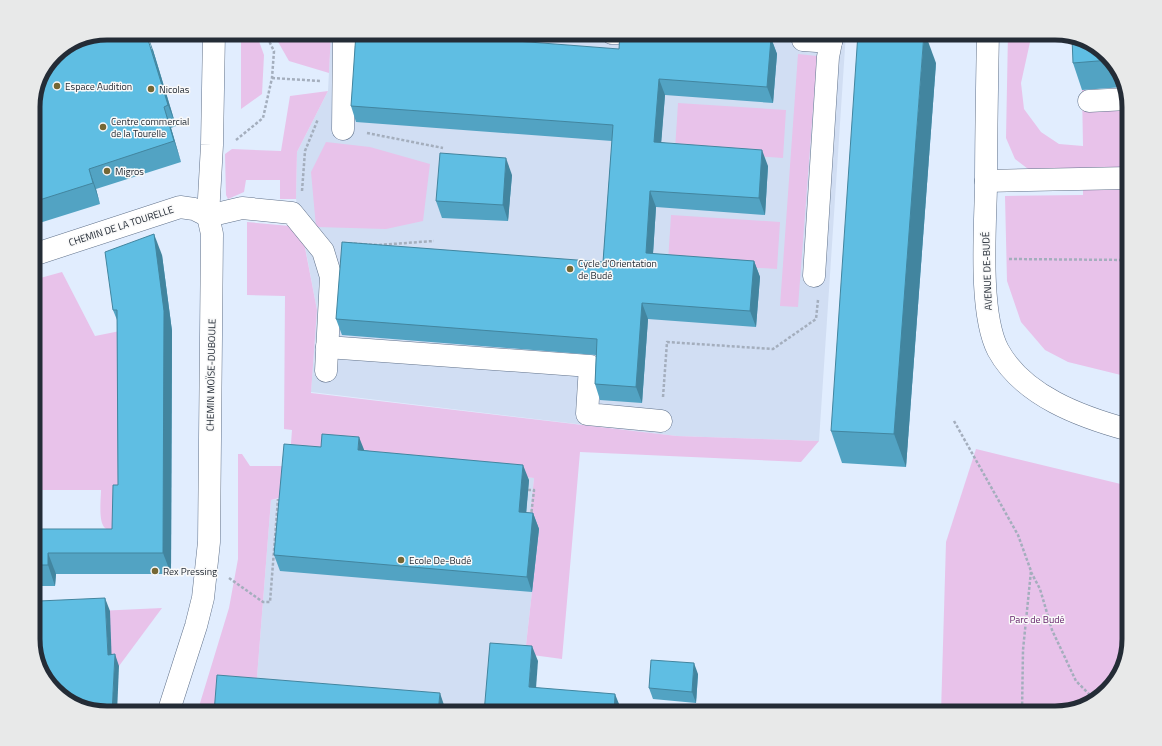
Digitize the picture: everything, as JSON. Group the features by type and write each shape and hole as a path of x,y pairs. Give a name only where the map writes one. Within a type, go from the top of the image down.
{"street":[{"name":"CHEMIN MOÏSE-DUBOULE","path":"170,706 196,626 203,598 209,542 212,234 208,216 212,145 214,40"},
{"path":"343,129 344,40"},
{"path":"814,276 828,57 832,40"},
{"name":"AVENUE DE-BUDÉ","path":"988,40 984,258 991,332 998,350 1026,383 1053,402 1068,410 1122,428"},
{"path":"1089,101 1121,99"},
{"path":"986,181 1122,178"},
{"name":"CHEMIN DE LA TOURELLE","path":"40,253 180,207 194,209 208,216"},
{"path":"208,216 242,208 292,213 323,251 331,278 326,371"},
{"path":"327,347 590,366 587,414 661,421"}],"path":[{"path":"235,141 263,118 272,78 274,51 268,40"},
{"path":"272,78 323,81"},
{"path":"292,213 301,200 305,151 321,113"},
{"path":"343,129 443,148"},
{"path":"323,251 347,242 378,245 434,241"},
{"path":"984,258 1122,260"},
{"path":"661,421 667,342 773,349 816,319 819,291 814,276"},
{"path":"954,421 1018,535 1031,572 1040,589 1052,630 1076,681 1091,696"},
{"path":"528,490 534,490 531,522"},
{"path":"230,578 263,602 270,602 278,499"},
{"path":"1022,706 1023,650 1031,572"}],"shaded area":[{"name":"Cycle d'Orientation de Budé","path":"331,40 846,40 819,441 677,436 311,392 317,310 296,199 297,152 328,91"},
{"name":"Ecole De-Budé","path":"324,446 367,450 366,464 534,478 529,526 539,529 525,654 492,706 218,706 219,687 256,690 271,500 278,499"}],"green space":[{"path":"241,40 259,40 264,55 262,94 241,109"},
{"path":"277,40 331,40 329,73 289,61"},
{"path":"1008,40 1030,40 1021,83 1024,109 1041,132 1059,144 1083,146 1082,90 1120,89 1122,107 1122,375 1068,362 1045,350 1021,322 1007,281 1005,196 1083,195 1083,174 1032,172 1015,159 1006,138"},
{"path":"798,54 817,56 798,307 780,306"},
{"path":"328,91 297,152 296,199 280,199 280,180 246,180 244,192 228,199 226,195 225,154 232,149 281,151 290,96"},
{"path":"678,103 786,110 783,158 675,150"},
{"path":"326,142 370,147 430,164 423,221 386,229 316,227 311,172"},
{"path":"671,215 780,222 777,269 668,262"},
{"path":"247,222 301,227 317,310 311,393 677,436 819,441 801,462 580,452 562,659 525,654 539,529 529,527 534,478 366,464 367,450 324,446 322,460 290,457 292,430 284,429 285,296 247,295"},
{"path":"62,272 95,336 120,331 120,530 108,530 101,521 101,490 40,490 40,278"},
{"name":"Parc de Budé","path":"976,449 1122,484 1122,639 1120,657 1111,676 1096,692 1073,704 1055,706 941,706 946,542"},
{"path":"238,454 242,454 250,466 289,466 287,496 271,500 256,690 230,706 199,706 229,608 238,559"},
{"path":"162,608 119,666 50,674 42,657 40,644 40,614"}],"building":[{"name":"Centre commercial de la Tourelle","path":"148,40 168,105 164,107 174,141 89,169 93,183 40,200 40,102 42,89 54,66 73,49 94,41"},
{"path":"356,40 503,40 619,49 620,40 771,40 767,87 659,79 654,142 762,150 759,198 650,191 646,253 754,261 750,311 642,303 636,387 595,384 597,339 336,319 342,242 603,262 613,125 351,106"},
{"path":"858,40 923,40 894,434 831,431"},
{"path":"1072,42 1092,51 1103,61 1073,63"},
{"path":"440,153 506,158 503,205 436,201"},
{"path":"154,234 164,311 163,553 48,553 48,565 40,565 40,529 112,529 113,485 118,485 117,310 113,310 105,252"},
{"path":"322,434 359,437 358,450 523,465 519,512 533,513 527,577 274,555 284,444 321,447"},
{"path":"105,598 108,655 115,654 112,706 98,705 77,699 63,689 49,673 42,657 41,647 40,601"},
{"path":"490,643 532,646 529,687 615,694 614,706 485,706"},
{"path":"651,660 694,663 692,692 649,688"},
{"path":"217,675 440,693 439,706 215,706"}],"place":[{"name":"Espace Audition","path":"57,86"},
{"name":"Nicolas","path":"151,89"},
{"name":"Centre commercial de la Tourelle","path":"103,127"},
{"name":"Migros","path":"107,171"},
{"name":"Cycle d'Orientation de Budé","path":"570,269"},
{"name":"Ecole De-Budé","path":"401,560"},
{"name":"Rex Pressing","path":"155,571"}]}
